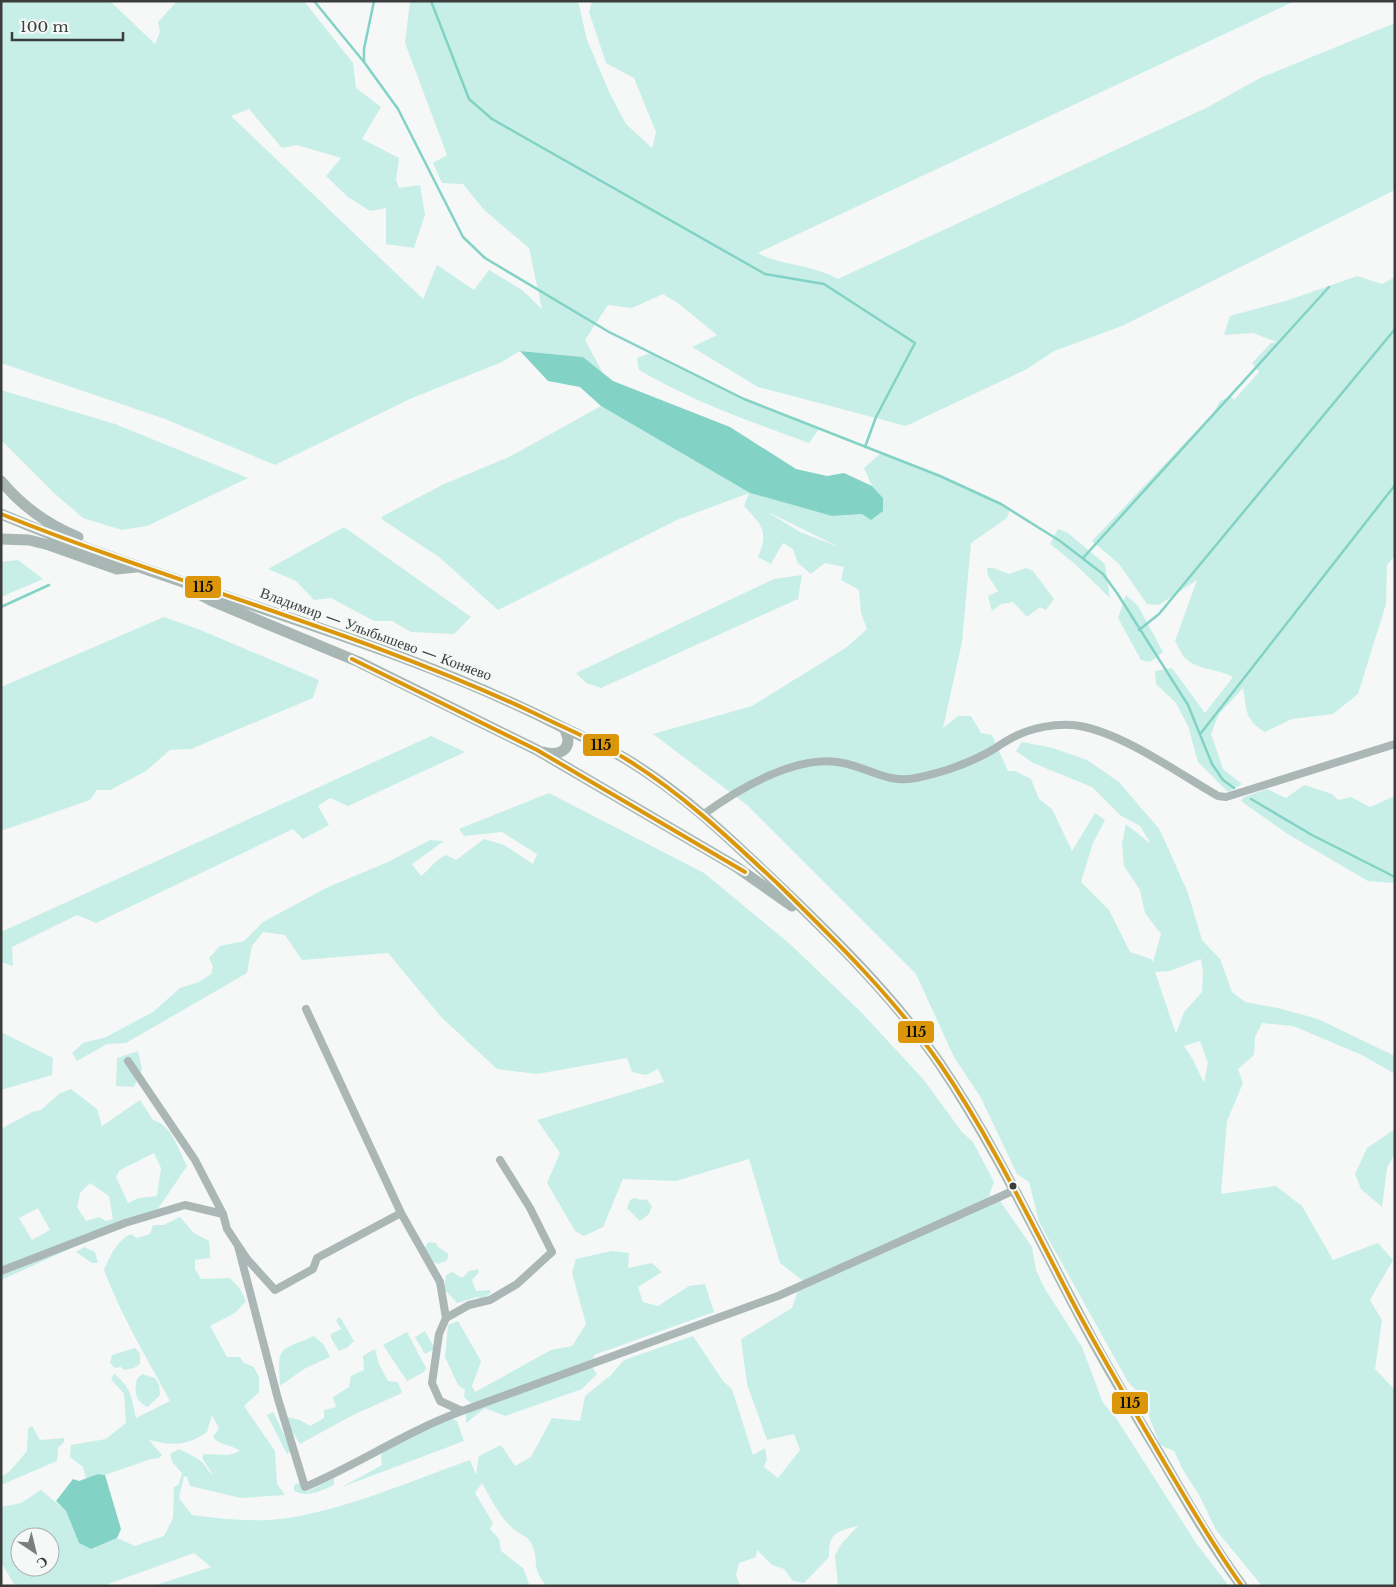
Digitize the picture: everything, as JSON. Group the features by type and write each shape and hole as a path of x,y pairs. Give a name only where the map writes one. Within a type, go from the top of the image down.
{"main road":[{"path":"1,481 11,493 41,518 138,567"},
{"name":"Владимир — Улыбышево — Коняево","path":"1,514 174,581 223,594 436,670 518,704 625,758 704,814 830,934 915,1031 938,1062 986,1137 1091,1337 1191,1510 1242,1586"},
{"path":"1,539 28,540 49,545 117,569 138,567"},
{"name":"Владимир — Улыбышево — Коняево","path":"174,581 212,601 358,662 537,750 735,866 790,905 858,966"},
{"name":"Владимир — Улыбышево — Коняево","path":"537,750 554,755 562,752 568,744 568,735 564,728"}],"street":[{"path":"704,814 731,794 764,777 809,763 829,760 845,763 890,779 915,778 963,764 988,753 1011,738 1033,729 1054,726 1078,726 1101,732 1126,743 1218,796 1226,797 1395,744"},
{"path":"306,1009 401,1213 440,1282 446,1318 439,1334 432,1383 440,1402 462,1411"},
{"path":"128,1061 195,1160 223,1214 227,1229 238,1246 275,1290 313,1269 317,1258 401,1213"},
{"path":"446,1318 469,1305 490,1300 510,1288 535,1269 552,1252 530,1208 500,1160"},
{"path":"238,1246 278,1399 305,1487 347,1468 403,1436 462,1411 803,1286 1015,1190"},
{"path":"1,1271 125,1223 185,1205 223,1214"}],"shaded area":[{"path":"1,1 110,1 155,44 160,32 158,22 177,1 304,1 353,63 356,88 381,107 362,139 399,158 396,180 399,188 420,185 425,215 414,248 386,244 386,208 370,211 348,197 326,176 341,158 297,145 282,148 249,109 231,116 423,299 437,265 474,290 489,270 522,290 542,309 529,248 484,210 463,184 442,183 433,163 447,155 405,43 410,1 578,1 587,40 610,94 626,124 652,148 656,132 634,78 606,63 589,12 592,1 1295,1 758,253 776,260 817,270 838,279 1208,107 1260,78 1395,23 1395,190 1122,326 1054,351 1027,369 906,426 758,387 692,347 717,335 679,304 663,294 632,308 608,305 585,340 603,373 583,357 520,351 502,362 412,398 275,465 165,419 1,363"},
{"path":"1357,276 1382,284 1395,277 1395,556 1387,565 1386,604 1358,694 1333,714 1292,719 1265,732 1258,728 1250,718 1246,708 1243,688 1219,714 1211,734 1223,769 1242,784 1228,792 1198,762 1188,726 1176,703 1156,684 1155,671 1172,668 1205,713 1233,677 1190,662 1175,641 1197,580 1159,605 1147,604 1119,564 1092,541 1214,412 1220,401 1231,396 1234,400 1259,372 1252,363 1271,343 1277,342 1253,333 1224,335 1230,316 1289,300"},
{"path":"520,351 583,357 613,381 730,427 796,469 827,476 844,473 872,486 883,498 883,511 871,520 862,514 832,516 750,493 601,406 580,387 548,381"},
{"path":"650,353 744,399 819,429 809,443 744,419 680,392 639,370 637,358"},
{"path":"1,390 115,424 248,478 147,526 122,530 83,518 53,492 1,440"},
{"path":"601,406 750,493 832,516 862,514 883,498 872,486 864,468 881,453 948,480 1010,509 1007,518 971,543 962,642 943,728 958,716 971,716 981,733 992,735 1008,771 1015,771 1031,779 1039,799 1052,809 1072,851 1095,813 1105,820 1093,843 1081,882 1109,910 1130,952 1151,959 1153,962 1161,934 1145,913 1140,890 1124,866 1122,844 1126,824 1151,844 1140,826 1120,815 1092,787 1033,763 1016,751 1022,742 1053,748 1087,760 1119,782 1160,830 1188,893 1202,940 1220,959 1232,992 1245,1002 1278,1008 1318,1019 1395,1056 1395,1074 1362,1055 1293,1026 1262,1023 1255,1037 1254,1055 1238,1069 1243,1083 1227,1121 1221,1194 1276,1186 1302,1206 1333,1260 1378,1243 1393,1260 1370,1300 1382,1320 1375,1369 1395,1390 1395,1586 1262,1586 1216,1530 1174,1451 1160,1445 1141,1395 1128,1382 1039,1222 1029,1182 1017,1174 981,1098 954,1057 916,974 747,805 653,734 752,706 847,647 867,629 861,613 859,590 841,580 844,567 825,563 811,574 798,563 793,549 783,543 771,564 758,557 763,535 759,524 744,506 749,493 677,520 498,610 439,557 381,517 444,484 511,456","holes":["770,513 839,547 800,532","1201,959 1203,972 1202,992 1184,1012 1176,1034 1155,972 1170,971","1200,1041 1208,1063 1204,1083 1184,1046"]},
{"path":"344,527 471,617 454,634 411,632 392,621 374,621 331,598 314,600 296,581 268,569"},
{"path":"1058,529 1068,533 1105,564 1110,598 1075,564 1050,544"},
{"path":"18,560 43,579 1,597 1,562"},
{"path":"987,568 993,568 1009,574 1026,568 1033,571 1054,599 1046,610 1040,607 1027,617 1013,602 1001,604 992,611 988,596 998,591 988,576"},
{"path":"802,575 798,599 601,688 586,683 576,673 774,579"},
{"path":"1126,595 1138,606 1163,652 1150,662 1141,660 1118,618"},
{"path":"164,617 198,629 319,680 313,698 191,749 170,750 146,771 110,790 97,790 90,800 1,831 1,687"},
{"path":"431,736 465,752 348,806 330,798 318,806 329,825 303,839 293,829 96,923 77,915 12,947 13,966 1,962 1,932"},
{"path":"1304,785 1332,794 1338,800 1351,797 1370,807 1395,796 1395,883 1368,881 1286,833 1241,801 1244,797 1267,789 1286,798"},
{"path":"549,793 704,873 790,944 861,1012 924,1080 962,1132 973,1142 994,1182 989,1195 1000,1201 1032,1247 1036,1270 1045,1289 1082,1347 1103,1403 1116,1418 1196,1543 1229,1586 838,1586 835,1555 842,1543 858,1526 835,1534 830,1543 829,1557 804,1583 793,1581 784,1569 772,1565 757,1550 756,1557 739,1563 736,1575 740,1586 547,1586 537,1569 534,1549 529,1540 506,1521 482,1483 475,1493 493,1523 490,1529 499,1539 501,1551 523,1568 530,1586 153,1586 211,1567 194,1553 103,1586 15,1586 1,1562 1,1507 21,1503 41,1490 66,1511 79,1543 91,1549 117,1538 135,1546 164,1536 173,1518 174,1487 179,1484 182,1473 172,1462 170,1454 179,1449 200,1460 213,1475 202,1458 204,1454 229,1455 240,1451 219,1442 213,1437 219,1428 212,1415 207,1432 200,1437 179,1444 149,1440 162,1455 159,1458 105,1475 98,1474 86,1479 83,1467 70,1457 71,1445 106,1439 126,1423 124,1394 111,1379 114,1374 127,1388 132,1399 136,1418 170,1401 126,1320 104,1270 114,1250 126,1237 131,1234 137,1238 150,1234 153,1225 164,1225 180,1217 194,1233 209,1241 210,1258 195,1260 195,1269 201,1279 230,1278 240,1289 246,1301 235,1313 210,1326 227,1357 240,1357 244,1363 254,1367 259,1377 259,1392 244,1406 275,1451 277,1484 285,1495 241,1498 190,1486 187,1477 184,1476 179,1498 192,1515 264,1520 288,1518 334,1508 470,1460 476,1475 479,1456 501,1445 515,1466 531,1457 552,1418 580,1421 585,1396 611,1375 624,1360 693,1336 723,1381 732,1389 753,1455 765,1448 767,1459 764,1467 778,1478 800,1450 794,1434 767,1440 747,1384 741,1339 792,1308 802,1280 780,1263 749,1159 676,1181 623,1179 603,1227 584,1236 575,1231 547,1183 560,1153 537,1120 664,1082 658,1069 646,1075 632,1072 627,1058 537,1074 497,1069 441,1017 388,953 302,960 285,935 263,932 252,946 247,973 126,1043 107,1044 77,1061 72,1053 83,1043 106,1037 153,1012 180,988 199,982 211,974 213,967 209,958 220,946 244,941 263,922 328,887 388,862 430,840 444,841 412,864 421,876 442,857 446,855 456,860 484,839 504,845 533,864 537,854 502,832 464,836 459,829"},
{"path":"1,1032 53,1058 52,1075 1,1090"},
{"path":"138,1051 142,1069 134,1087 116,1086 117,1058"},
{"path":"71,1089 97,1109 102,1126 140,1100 153,1120 160,1123 170,1133 187,1166 158,1209 1,1280 1,1129 32,1112 41,1110 59,1094","holes":["154,1153 161,1168 157,1196 139,1198 128,1203 116,1177 120,1170","90,1183 109,1196 113,1219 106,1221 99,1217 86,1221 77,1207 80,1193","38,1208 50,1230 32,1240 19,1218"]},
{"path":"1392,1131 1395,1132 1395,1153 1387,1168 1382,1207 1361,1189 1355,1174 1367,1148"},
{"path":"634,1198 646,1199 652,1206 649,1214 640,1221 627,1208 630,1200"},
{"path":"429,1242 436,1243 448,1254 449,1256 446,1261 438,1264 430,1260 425,1247"},
{"path":"84,1247 95,1252 98,1263 92,1263 76,1252"},
{"path":"611,1251 629,1253 628,1268 652,1263 662,1272 638,1287 643,1302 658,1306 689,1286 705,1284 714,1312 594,1355 592,1367 597,1374 582,1389 505,1416 485,1408 466,1423 466,1414 472,1404 464,1397 465,1390 458,1385 445,1357 448,1325 458,1321 481,1361 472,1386 475,1392 551,1350 572,1346 586,1324 572,1273 576,1259"},
{"path":"478,1269 479,1272 472,1280 476,1291 490,1290 491,1293 483,1298 477,1297 457,1303 444,1289 446,1275 452,1272 462,1278 469,1271"},
{"path":"340,1317 354,1341 347,1348 339,1351 331,1338 331,1334 341,1329 336,1320"},
{"path":"425,1331 435,1349 425,1354 415,1337"},
{"path":"407,1332 426,1368 424,1372 407,1381 383,1345"},
{"path":"314,1336 324,1345 330,1357 304,1369 280,1386 279,1363 282,1352 286,1348"},
{"path":"135,1348 140,1353 140,1364 134,1368 124,1370 121,1367 115,1368 110,1363 112,1355"},
{"path":"375,1349 379,1364 388,1381 398,1382 402,1393 353,1415 300,1444 284,1419 288,1417 300,1420 310,1426 324,1418 324,1410 336,1407 333,1397 349,1387 351,1376 364,1370 363,1356"},
{"path":"142,1374 155,1378 159,1384 160,1395 148,1407 140,1402 136,1396 137,1379"},
{"path":"273,1412 292,1450 287,1454 267,1415"},
{"path":"443,1415 457,1421 464,1441 342,1487 382,1465 381,1454"},
{"path":"32,1426 40,1440 64,1438 64,1442 58,1448 57,1461 1,1485 1,1477 10,1471 27,1451 28,1429"},
{"path":"98,1474 105,1475 121,1529 117,1538 91,1549 79,1543 66,1511 56,1501 73,1479 79,1481"},
{"path":"334,1478 334,1485 310,1494 294,1491 294,1485 301,1482 306,1492"}],"waterway":[{"path":"314,1 364,62 398,109 463,237 485,258 609,332 744,399 940,476 1001,504 1060,541 1103,574 1117,593 1188,705 1212,764 1223,780 1234,788"},
{"path":"364,61 364,49 374,1"},
{"path":"431,1 469,99 492,119 765,274 824,284 915,343 876,417 865,447"},
{"path":"1083,558 1329,287"},
{"path":"1139,630 1159,614 1395,329"},
{"path":"1201,733 1395,485"},
{"path":"1,607 49,585"},
{"path":"1251,799 1312,835 1395,877"}],"transit line":[{"name":"115","path":"1,514 134,564 336,633 469,684 615,752 667,787 706,818 779,885 843,949 884,993 940,1064 976,1120 1116,1380 1202,1525 1242,1586"},
{"name":"115","path":"352,659 537,750 745,872"}]}
